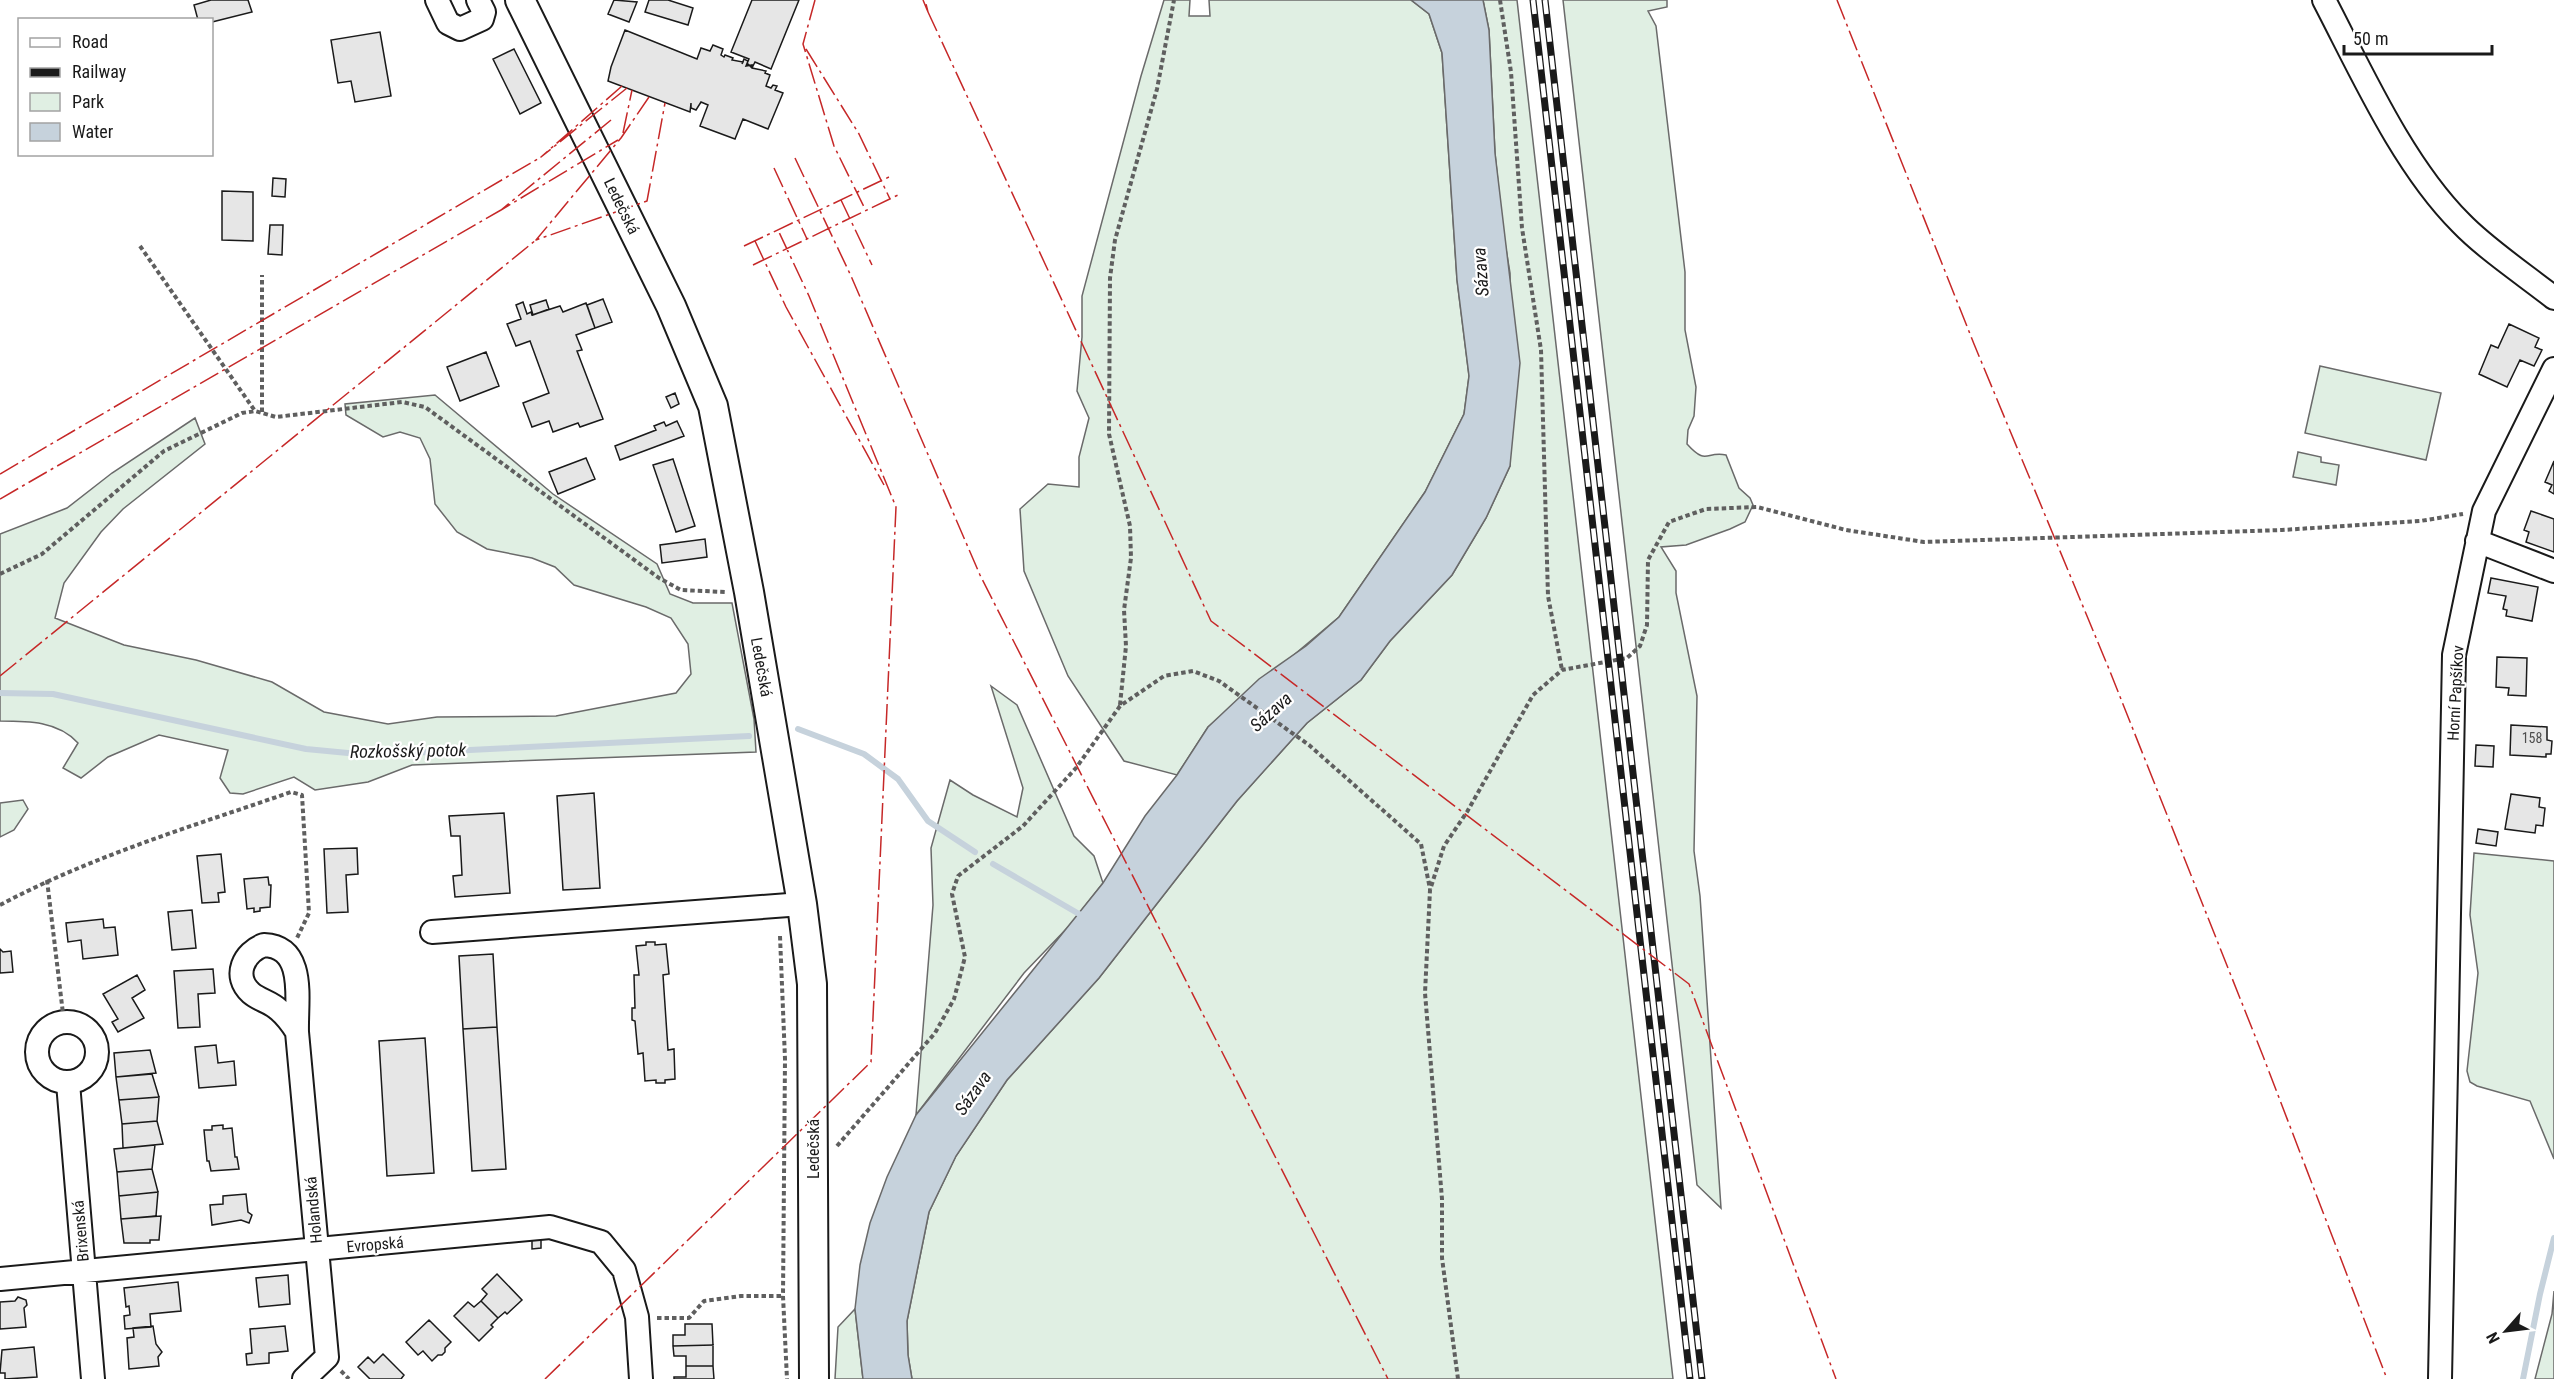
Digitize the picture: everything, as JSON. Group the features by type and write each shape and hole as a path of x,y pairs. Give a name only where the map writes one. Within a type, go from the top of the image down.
{"main road":[{"name":"Ledečská","path":"520,0 671,306 713,406 749,591 790,905 812,984 814,1379"}],"street":[{"path":"437,0 448,23 460,29 482,19 484,12 478,0"},
{"path":"2324,0 2374,95 2419,172 2461,223 2554,298"},
{"name":"Horní Papšíkov","path":"2440,1379 2454,655 2484,511 2554,369"},
{"path":"2477,541 2554,571"},
{"path":"432,932 790,905"},
{"path":"290,955 274,946 255,948 248,954 241,971 247,989 277,1008 297,1032"},
{"name":"Holandská","path":"290,955 295,970 297,1032 327,1357 304,1379"},
{"path":"64,1022 75,1023 87,1029 95,1040 98,1053 91,1072 81,1080 68,1083 49,1077 41,1068 37,1055 38,1043 45,1031 64,1022"},
{"name":"Brixenská","path":"68,1083 93,1379"},
{"name":"Evropská","path":"0,1279 550,1227 601,1242 624,1270 637,1317 641,1379"}],"path":[{"path":"1120,706 1126,646 1124,610 1131,558 1130,526 1109,434 1110,278 1115,240 1157,89 1174,0"},
{"path":"1500,0 1511,72 1522,228 1541,350 1548,596 1562,670"},
{"path":"140,246 255,411"},
{"path":"262,275 262,412"},
{"path":"0,574 42,554 164,451 242,413 255,411 276,417 402,402 425,407 659,578 681,590 749,591"},
{"path":"1430,890 1444,846 1467,812 1533,695 1562,670 1627,658 1640,646 1647,625 1648,560 1669,522 1706,509 1757,507 1846,530 1924,542 2282,530 2420,520 2484,511"},
{"path":"814,1173 935,1033 954,999 965,957 952,894 958,876 1023,826 1076,768 1120,706 1164,676 1193,671 1219,681 1309,745 1421,844 1430,890 1425,993 1442,1199 1442,1258 1458,1379"},
{"path":"0,905 47,880 291,792 302,795 309,913 290,955"},
{"path":"47,880 64,1022"},
{"path":"787,1379 783,1296 785,1059 790,905"},
{"path":"637,1317 689,1318 704,1301 741,1296 783,1296"}],"green space":[{"path":"1164,0 1190,0 1189,16 1210,16 1209,0 1411,0 1429,14 1442,53 1457,280 1469,376 1464,414 1425,492 1339,617 1208,727 1177,775 1124,761 1068,676 1024,571 1020,509 1048,484 1079,487 1079,457 1089,418 1077,391 1082,337 1082,296 1141,76"},
{"path":"1483,0 1517,0 1673,1379 912,1379 908,1355 907,1321 929,1212 956,1156 1007,1080 1099,978 1237,801 1307,723 1361,680 1390,641 1452,575 1486,518 1510,466 1510,273 1495,153 1489,30"},
{"path":"1563,0 1667,0 1667,7 1648,11 1656,26 1685,272 1685,330 1696,387 1694,416 1688,430 1687,444 1703,456 1726,455 1739,488 1750,498 1753,505 1745,522 1730,529 1686,545 1661,547 1676,571 1676,593 1697,696 1694,851 1700,896 1721,1208 1697,1185"},
{"path":"2320,366 2441,393 2426,460 2305,433"},
{"path":"435,395 553,494 657,564 670,594 693,603 732,603 754,719 756,752 412,765 368,782 315,790 294,777 243,794 230,793 220,778 228,750 159,735 108,757 81,778 63,768 78,743 70,736 52,726 21,721 0,721 0,534 67,508 112,473 195,418 205,444 123,509 101,532 64,583 55,618 124,645 196,660 272,682 324,712 388,724 437,717 556,716 676,693 691,674 688,644 671,618 646,607 574,585 555,567 532,558 487,549 457,532 435,504 430,459 420,438 400,432 383,437 346,415 345,404"},
{"path":"2298,452 2321,457 2321,462 2339,465 2336,485 2293,477"},
{"path":"991,686 1017,705 1074,836 1094,856 1103,883 1071,924 1024,973 916,1115 933,905 931,848 950,780 973,795 1017,817 1023,788"},
{"path":"23,800 28,809 14,830 0,837 0,803"},
{"path":"2474,853 2554,861 2554,1159 2530,1101 2477,1086 2470,1082 2467,1071 2478,973 2470,915"},
{"path":"2554,1291 2554,1379 2535,1379 2552,1314"},
{"path":"855,1309 863,1379 835,1379 838,1327"}],"water":[{"name":"Sázava","path":"1411,0 1483,0 1489,30 1495,153 1520,363 1510,466 1486,518 1452,575 1390,641 1361,680 1307,723 1237,801 1099,978 1007,1080 956,1156 929,1212 907,1321 908,1355 912,1379 863,1379 855,1309 860,1265 870,1223 887,1177 916,1115 1103,883 1145,816 1177,775 1208,727 1259,679 1306,646 1339,617 1425,492 1464,414 1469,376 1457,280 1442,53 1429,14"}],"building":[{"path":"211,0 248,0 252,12 213,22 213,18 197,18 194,5"},
{"path":"614,0 637,2 629,22 608,14"},
{"path":"649,0 668,0 693,8 688,25 645,12"},
{"path":"752,0 799,0 771,69 755,62 752,68 752,65 746,66 749,59 731,52"},
{"path":"625,30 697,59 701,48 710,51 713,45 723,49 721,55 724,57 725,55 733,58 732,60 743,62 744,59 748,61 746,66 748,64 752,68 766,71 765,73 770,75 766,86 771,88 773,85 777,86 775,90 783,93 768,129 743,119 735,139 700,126 708,105 701,102 696,110 691,108 691,103 690,112 608,81"},
{"path":"380,32 391,96 355,102 351,81 338,83 331,40"},
{"path":"514,49 541,103 520,114 493,59"},
{"path":"273,178 286,179 285,197 272,196"},
{"path":"222,191 253,192 253,241 222,240"},
{"path":"270,225 283,225 282,255 268,254"},
{"path":"603,299 612,322 595,328 587,305"},
{"path":"546,300 549,309 533,315 530,305"},
{"path":"523,302 527,314 531,312 532,315 560,306 563,312 586,303 595,328 576,335 582,350 577,351 603,419 580,427 578,423 553,432 549,421 532,427 523,403 549,393 530,341 516,346 507,324 521,319 516,305"},
{"path":"2509,324 2539,338 2535,347 2542,350 2534,366 2520,360 2507,387 2479,374 2491,345 2498,348"},
{"path":"486,352 499,386 460,401 447,367"},
{"path":"675,393 679,404 671,408 666,397"},
{"path":"677,421 684,436 620,460 615,446 656,430 654,426 664,422 666,426"},
{"path":"586,458 595,479 558,494 549,472"},
{"path":"673,459 695,526 676,532 653,465"},
{"path":"2554,461 2554,494 2549,491 2552,485 2545,482"},
{"path":"2531,511 2554,519 2554,552 2526,542 2529,532 2524,530"},
{"path":"705,539 707,557 662,563 660,545"},
{"path":"2491,578 2538,587 2532,621 2506,616 2507,610 2503,609 2506,596 2488,593"},
{"path":"2497,657 2527,658 2526,696 2508,695 2509,688 2496,687"},
{"path":"2511,725 2547,727 2547,740 2552,741 2551,754 2546,754 2546,757 2510,755"},
{"path":"2476,745 2494,746 2493,767 2475,766"},
{"path":"594,793 600,888 563,890 557,796"},
{"path":"2511,794 2540,798 2539,807 2545,808 2543,826 2536,825 2535,833 2505,829"},
{"path":"504,813 510,893 455,897 453,876 462,875 460,836 451,836 449,816"},
{"path":"2478,829 2498,832 2496,846 2476,843"},
{"path":"357,848 358,874 346,875 348,912 327,913 324,849"},
{"path":"221,854 225,892 218,893 219,902 202,903 197,856"},
{"path":"268,877 269,885 271,885 270,907 260,908 260,911 254,912 254,908 247,909 244,879"},
{"path":"192,910 196,948 172,950 168,912"},
{"path":"103,919 104,928 115,927 118,955 83,959 81,940 68,942 66,923"},
{"path":"646,942 655,942 655,945 666,944 669,974 663,975 668,1050 674,1049 675,1079 665,1080 665,1083 656,1083 656,1080 645,1081 643,1053 638,1054 635,1021 632,1020 632,1008 635,1008 634,975 639,975 636,946 646,945"},
{"path":"0,949 3,952 11,951 13,972 0,973"},
{"path":"493,954 497,1027 463,1029 459,956"},
{"path":"213,969 215,993 198,994 200,1027 178,1028 174,971"},
{"path":"137,975 145,990 132,998 144,1018 118,1032 112,1022 118,1019 103,994"},
{"path":"497,1027 506,1169 472,1171 463,1029"},
{"path":"425,1038 434,1173 387,1176 379,1041"},
{"path":"216,1045 218,1063 234,1061 236,1085 199,1088 195,1047"},
{"path":"150,1050 156,1073 116,1077 114,1053"},
{"path":"152,1074 159,1097 119,1100 116,1077"},
{"path":"159,1097 157,1121 122,1124 119,1100"},
{"path":"157,1121 163,1144 123,1148 122,1124"},
{"path":"223,1125 223,1129 232,1128 235,1157 237,1157 239,1169 211,1171 209,1161 207,1161 204,1130 212,1130 212,1126"},
{"path":"155,1145 152,1169 117,1172 114,1149"},
{"path":"152,1169 158,1192 119,1196 117,1172"},
{"path":"158,1192 156,1216 121,1219 119,1196"},
{"path":"246,1194 248,1212 252,1215 249,1223 241,1220 212,1225 210,1205 223,1204 223,1196"},
{"path":"161,1216 159,1240 150,1240 150,1243 124,1243 121,1219"},
{"path":"541,1239 541,1248 532,1249 532,1240"},
{"path":"497,1274 522,1300 507,1314 505,1312 498,1318 481,1301 487,1294 482,1289"},
{"path":"288,1275 290,1304 259,1307 256,1278"},
{"path":"178,1282 181,1311 150,1314 151,1327 125,1329 124,1316 130,1315 129,1306 126,1307 124,1288"},
{"path":"18,1297 26,1300 27,1305 24,1308 26,1327 0,1329 0,1302 15,1301"},
{"path":"481,1301 498,1318 491,1325 493,1327 479,1341 454,1316 468,1302 474,1307"},
{"path":"429,1320 451,1342 442,1355 438,1355 432,1361 423,1351 418,1355 406,1342"},
{"path":"685,1324 712,1324 713,1345 673,1346 673,1335 685,1335"},
{"path":"153,1326 156,1344 162,1352 158,1357 159,1366 129,1369 127,1338 134,1337 133,1328"},
{"path":"285,1326 288,1351 269,1353 269,1363 247,1365 246,1354 252,1353 250,1329"},
{"path":"713,1345 713,1366 686,1366 686,1356 674,1356 673,1346"},
{"path":"34,1347 37,1377 5,1379 5,1373 0,1373 2,1350"},
{"path":"383,1354 404,1375 401,1379 370,1379 358,1367 368,1357 374,1363"},
{"path":"686,1366 713,1366 714,1379 674,1379 674,1377 686,1377"}],"waterway":[{"name":"Rozkošský potok","path":"0,693 53,694 306,749 369,755 749,736"},
{"name":"Rozkošský potok","path":"798,729 864,754 898,779 928,821 975,852"},
{"name":"Rozkošský potok","path":"993,864 1086,918"},
{"path":"2523,1379 2554,1238"}],"railway":[{"path":"1533,0 1690,1379"},
{"path":"1545,0 1702,1379"}],"power":[{"path":"815,0 803,44 834,146 866,211"},
{"path":"923,0 928,12 925,0"},
{"path":"1837,0 1974,344 2109,669 2263,1056 2387,1379"},
{"path":"928,12 1211,621 1689,984 1836,1379"},
{"path":"806,49 859,134 890,199"},
{"path":"622,86 541,157 627,88"},
{"path":"623,133 632,90"},
{"path":"649,97 621,138 536,240 647,201 665,103"},
{"path":"611,120 501,210 618,140"},
{"path":"0,474 541,157"},
{"path":"795,158 851,276 980,575 1388,1379"},
{"path":"774,168 807,239"},
{"path":"744,246 889,177"},
{"path":"753,265 898,195"},
{"path":"841,200 872,265"},
{"path":"0,499 501,210"},
{"path":"545,1379 871,1062 896,507 809,296 778,230"},
{"path":"0,676 536,240"},
{"path":"755,241 786,307 884,485"}]}
